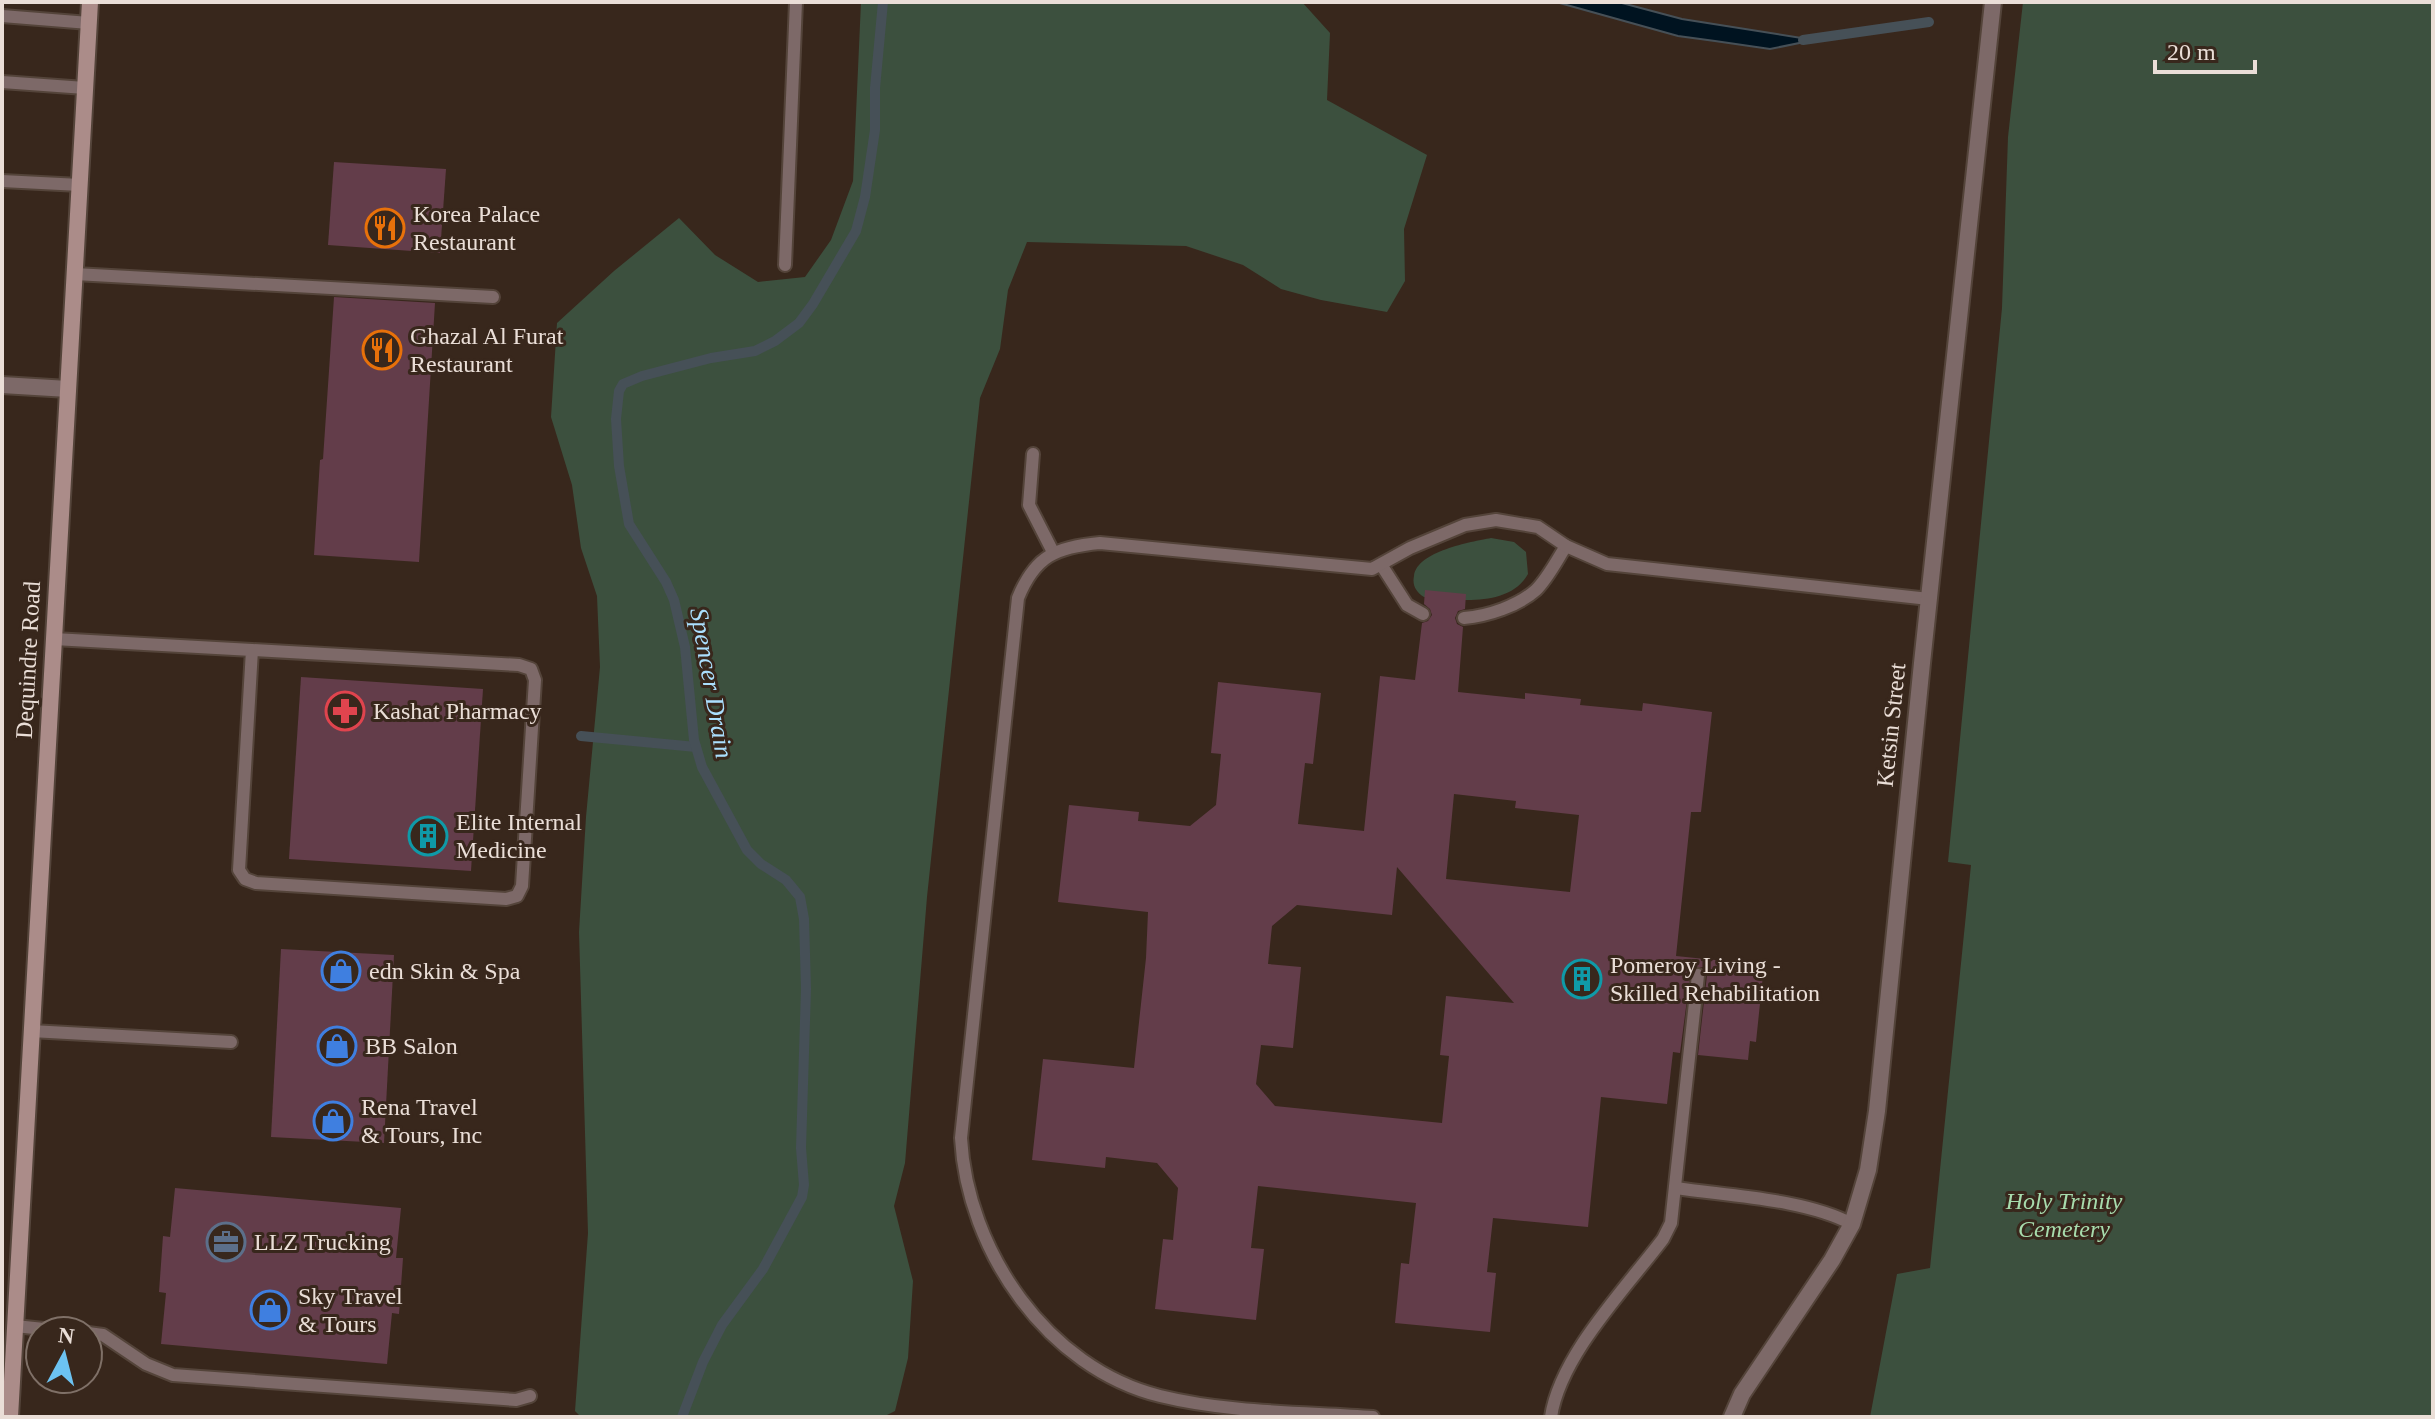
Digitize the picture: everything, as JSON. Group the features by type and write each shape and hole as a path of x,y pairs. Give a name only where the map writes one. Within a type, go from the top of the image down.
{"main road":[{"name":"Dequindre Road","path":"10,1417 7,1394 15,1326 90,2"}],"street":[{"name":"Ketsin Street","path":"1732,1417 1742,1394 1832,1260 1852,1224 1868,1170 1877,1111 1993,2"},
{"path":"2,385 68,389"}],"lane":[{"path":"785,265 796,2"},
{"path":"2,16 89,23"},
{"path":"2,82 85,88"},
{"path":"2,181 80,185"},
{"path":"75,274 493,297"},
{"path":"1033,454 1029,505 1053,552"},
{"path":"1373,1417 1205,1404 1158,1396 1128,1384 1098,1369 1054,1337 1020,1298 992,1256 979,1224 962,1164 961,1138 1018,598 1025,580 1037,563 1053,552 1075,545 1100,543 1363,570 1382,566 1410,548 1465,525 1496,520 1538,527 1566,546 1607,564 1929,599"},
{"path":"1464,618 1503,608 1537,589 1566,546"},
{"path":"1382,566 1407,605 1423,614"},
{"path":"54,639 252,650 519,665 531,669 535,680 522,886 517,896 506,899 256,883 245,879 239,870 252,650"},
{"path":"1551,1417 1556,1395 1573,1356 1663,1239 1671,1223 1698,975"},
{"path":"31,1031 231,1042"},
{"path":"1676,1188 1810,1208 1833,1214 1852,1224"},
{"path":"15,1326 24,1327"},
{"path":"104,1336 146,1364 173,1375 516,1400 530,1396"}],"green space":[{"path":"861,2 1302,2 1330,33 1327,100 1427,155 1404,229 1405,281 1387,312 1281,289 1243,265 1186,246 1027,242 1008,290 1000,349 980,398 927,897 905,1163 894,1206 913,1281 908,1358 895,1411 883,1417 581,1417 575,1411 588,1233 579,932 600,667 597,596 581,548 572,485 551,417 557,323 679,218 715,255 758,282 805,277 831,240 853,181"},
{"name":"Holy Trinity Cemetery","path":"2023,2 2433,2 2433,1417 1870,1417 1897,1274 1930,1268 1971,865 1948,862 2002,308 2008,137"},
{"path":"1491,538 1514,542 1526,552 1528,574 1519,585 1495,597 1481,599 1424,597 1417,591 1414,576 1424,560 1446,549"}],"water":[{"path":"1556,2 1622,3 1682,19 1814,40 1770,49 1678,36"}],"building":[{"path":"334,162 446,169 440,253 328,245"},
{"path":"334,297 435,303 419,562 314,555"},
{"name":"Pomeroy Living - Skilled Rehabilitation","path":"1425,590 1466,594 1465,609 1458,611 1455,618 1457,624 1463,627 1458,692 1525,699 1525,693 1581,699 1580,705 1642,711 1643,703 1712,712 1701,812 1691,812 1676,956 1764,965 1756,1042 1750,1041 1748,1060 1698,1055 1707,975 1703,967 1691,969 1680,1053 1673,1052 1667,1104 1601,1097 1588,1227 1493,1218 1487,1272 1496,1273 1490,1332 1395,1323 1401,1263 1409,1264 1416,1203 1258,1186 1251,1248 1264,1249 1256,1320 1155,1309 1163,1239 1173,1240 1178,1188 1157,1163 1106,1157 1105,1168 1032,1160 1043,1059 1134,1068 1146,958 1148,912 1058,902 1069,805 1139,812 1138,821 1190,826 1216,805 1221,754 1211,753 1218,682 1321,693 1313,764 1305,763 1298,824 1364,831 1380,676 1415,680 1422,623 1432,615 1424,604","holes":["1454,794 1516,801 1515,808 1579,815 1570,892 1446,879","1397,867 1514,1003 1446,996 1440,1055 1449,1056 1442,1123 1275,1106 1256,1084 1261,1045 1293,1048 1301,967 1268,964 1272,926 1297,905 1392,915"]},
{"path":"301,677 483,689 471,871 289,859"},
{"path":"281,949 394,955 384,1143 271,1137"},
{"path":"175,1188 401,1208 396,1258 403,1258 399,1314 392,1313 387,1364 161,1344 166,1293 159,1292 163,1236 170,1237"}],"waterway":[{"name":"Spencer Drain","path":"682,1417 703,1362 722,1325 763,1269 802,1197 806,989 804,919 800,897 786,880 761,864 747,850 702,767 694,740 685,647 674,600 629,524 619,466 616,419 619,391 623,384 642,376 711,358 755,351 799,323 813,304 856,231 865,197 875,130 875,88 883,2"},
{"name":"Spencer Drain","path":"1803,40 1929,22"},
{"path":"581,736 696,747"}],"place":[{"name":"Korea Palace Restaurant","path":"385,228"},
{"name":"Ghazal Al Furat Restaurant","path":"382,350"},
{"name":"Kashat Pharmacy","path":"345,711"},
{"name":"Elite Internal Medicine","path":"428,836"},
{"name":"edn Skin & Spa","path":"341,971"},
{"name":"Pomeroy Living - Skilled Rehabilitation","path":"1582,979"},
{"name":"BB Salon","path":"337,1046"},
{"name":"Rena Travel & Tours, Inc","path":"333,1121"},
{"name":"LLZ Trucking","path":"226,1242"},
{"name":"Sky Travel & Tours","path":"270,1310"}]}
